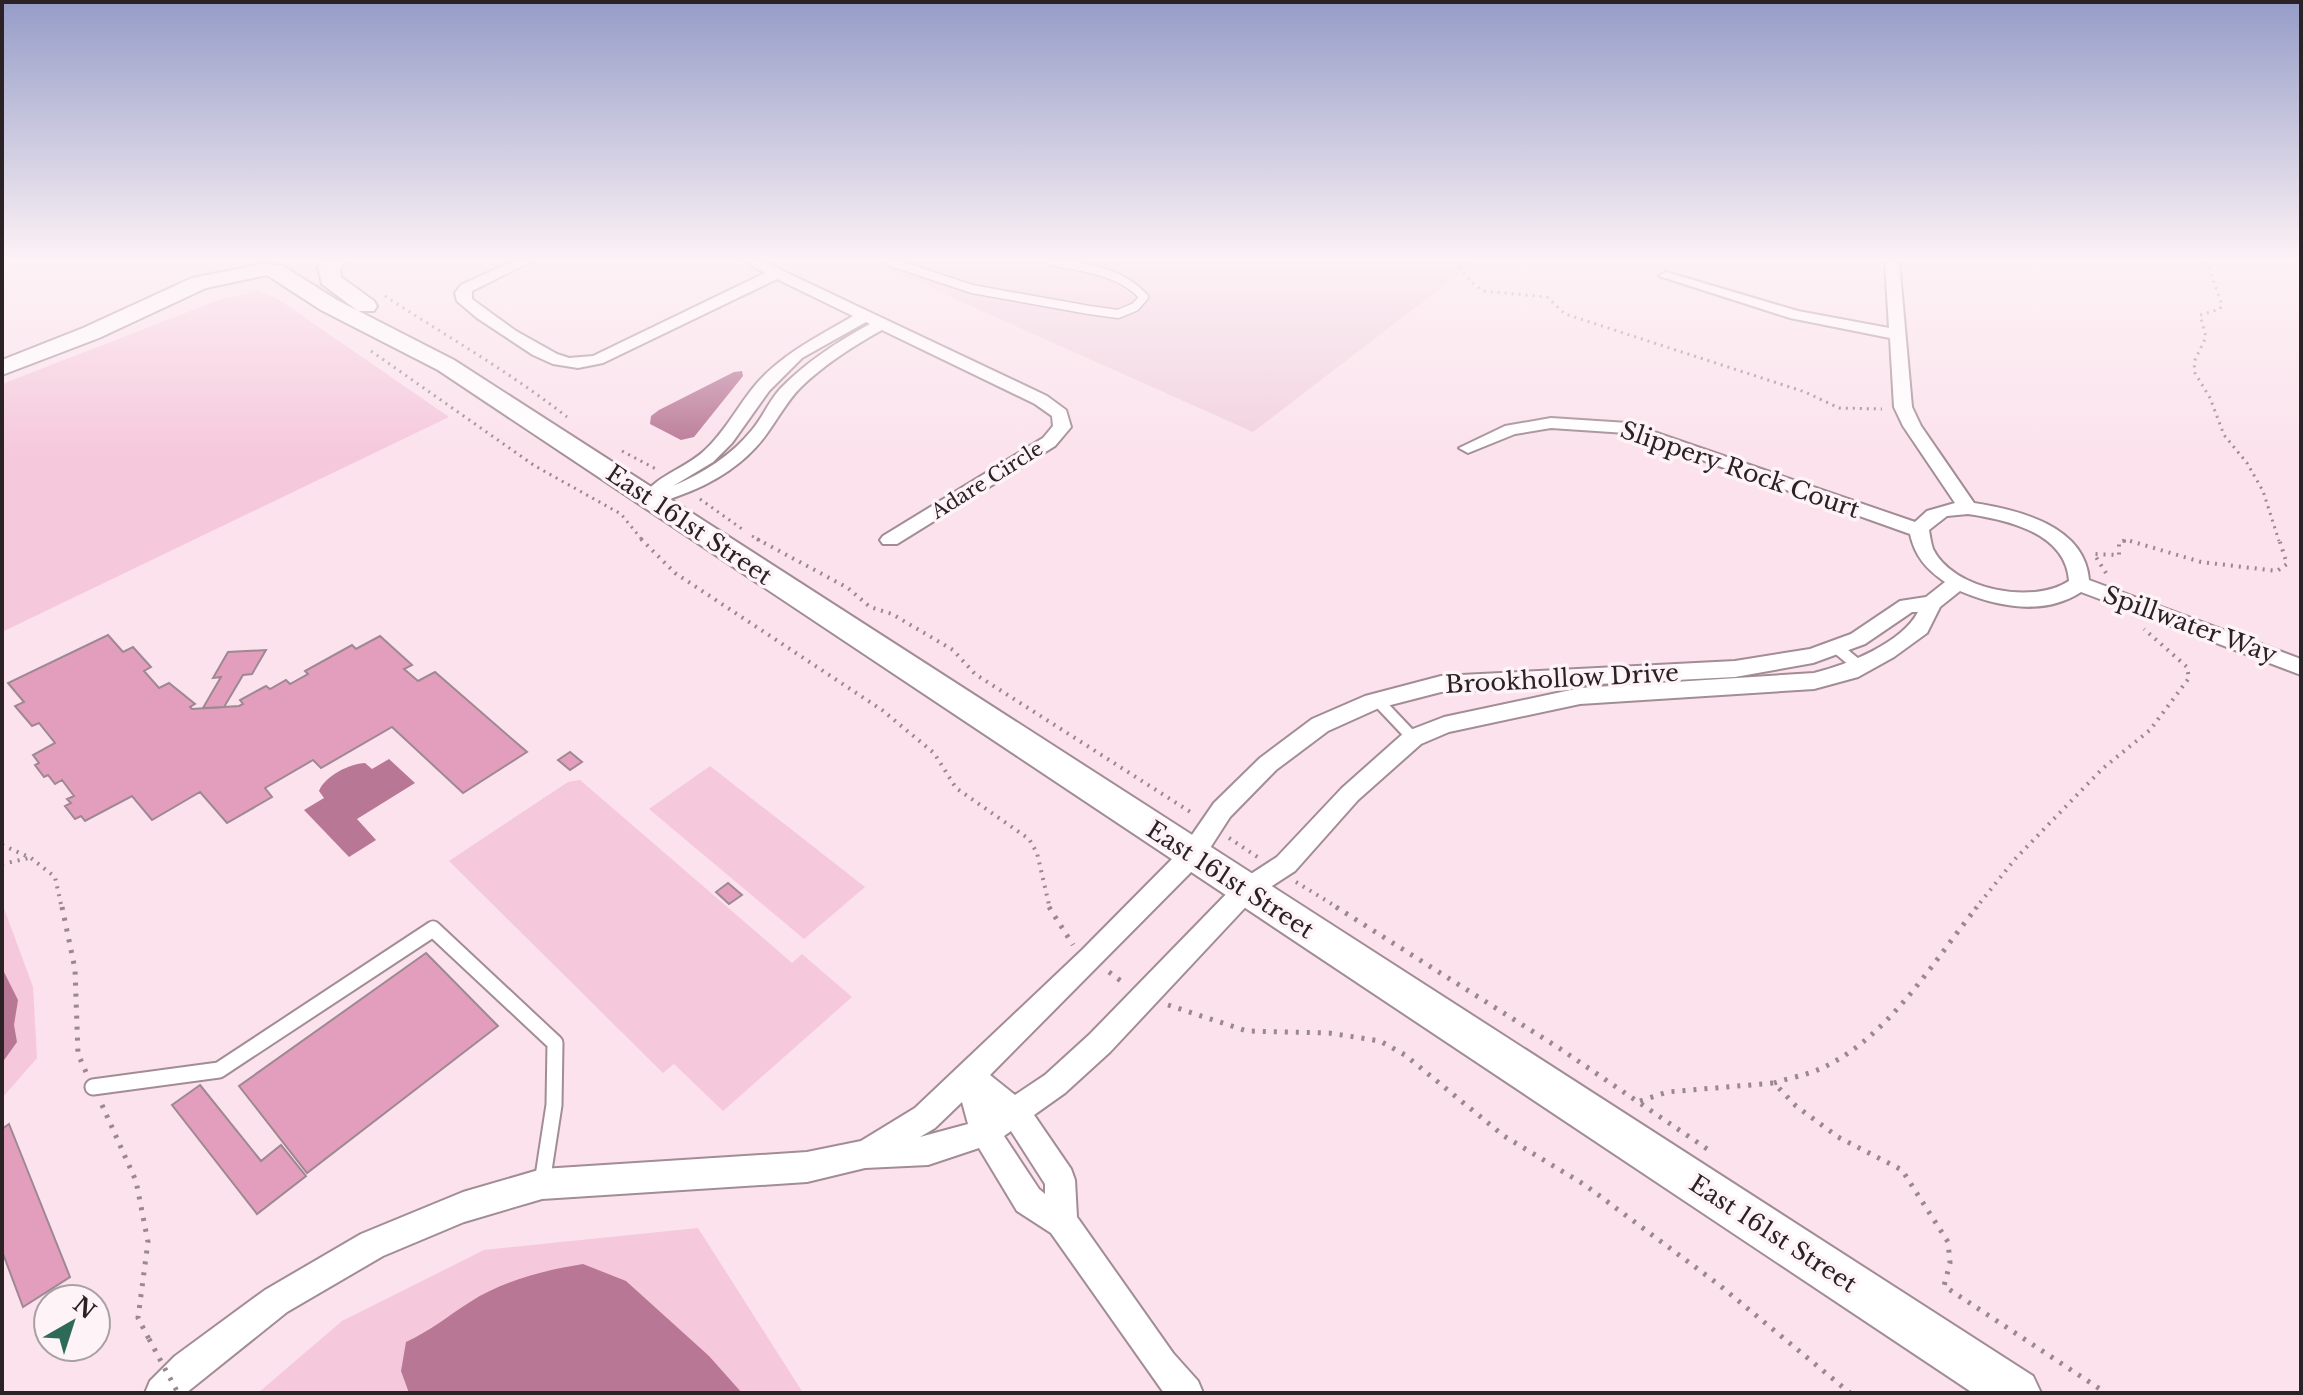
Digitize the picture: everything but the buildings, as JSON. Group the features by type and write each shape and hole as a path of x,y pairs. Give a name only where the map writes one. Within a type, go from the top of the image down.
{"street":[{"path":"2,367 85,326"},
{"path":"2,367 106,326"},
{"name":"East 161st Street","path":"370,326 446,365 659,489 1202,841 1246,890 2016,1393"},
{"name":"East 161st Street","path":"394,326 446,365"},
{"path":"503,326 556,361 571,364 597,360 668,326"},
{"path":"659,489 707,458 726,439 763,387 796,355 860,326"},
{"path":"659,489 686,489 724,467 759,433 783,396 865,326"},
{"name":"Adare Circle","path":"882,326 1041,400 1060,414 1062,427 1049,442 890,540"},
{"path":"1854,326 1896,334"},
{"path":"1896,326 1900,395 1907,417 1968,508"},
{"name":"Slippery Rock Court","path":"1468,448 1511,430 1551,423 1628,428 1919,530"},
{"path":"1968,508 2010,515 2050,534 2076,560 2081,572 2079,584 2058,599 2041,602 2000,598 1958,582 1923,550 1919,530 1924,520 1935,513 1968,508"},
{"name":"Brookhollow Drive","path":"865,1154 925,1118 1091,958 1202,841 1222,810 1268,764 1320,725 1378,701 1441,684 1564,677 1743,677 1814,681 1860,667 1920,628 1932,603 1958,582"},
{"name":"Spillwater Way","path":"2079,584 2301,667"},
{"name":"Brookhollow Drive","path":"865,1154 928,1151 985,1132 1055,1084 1246,890 1286,864 1350,794 1413,738 1444,725 1532,704 1743,677 1776,663 1837,648 1858,639 1907,606 1932,603"},
{"path":"968,1075 1015,1112 1060,1180 1062,1222"},
{"path":"968,1075 985,1132 1028,1200 1062,1222 1154,1354 1186,1393"},
{"path":"162,1393 187,1368 276,1301 372,1245 463,1207 542,1184 807,1167 865,1154"}],"lane":[{"path":"707,458 724,467"},
{"path":"1837,648 1860,667"},
{"path":"1564,677 1580,696"},
{"path":"1378,701 1413,738"},
{"path":"93,1087 219,1070 433,929 555,1043 554,1105 542,1184"}],"path":[{"path":"430,326 528,386 569,419"},
{"path":"1602,326 1805,392 1839,408 1885,409"},
{"path":"2115,580 2105,572 2094,554 2119,555 2118,545 2122,541 2148,544 2211,563 2277,571 2287,560 2274,531 2263,491 2247,463 2224,435 2210,398 2195,373 2194,362 2206,337 2203,326"},
{"path":"362,344 535,466 621,514 657,558 675,573 882,710 934,753 956,788 1029,839 1041,866 1050,910 1069,942 1143,997 1247,1031 1329,1033 1380,1041 1393,1048 1504,1136 1585,1185 1706,1275 1850,1393"},
{"path":"614,447 659,489"},
{"path":"686,489 752,536 848,588 870,607 892,614 953,650 975,674 1202,841 1277,870 1640,1101 1713,1153"},
{"path":"1640,1101 1667,1092 1774,1083 1821,1069 1860,1045 1890,1016 2016,858 2102,769 2150,730 2189,678 2187,667 2138,623 2141,607"},
{"path":"2,864 31,858"},
{"path":"1774,1083 1796,1106 1838,1137 1902,1170 1948,1242 1950,1263 1944,1286 2106,1393"},
{"path":"138,1318 178,1393"}],"shaded area":[{"path":"152,326 317,326 449,417 2,632 2,384"},
{"path":"1016,326 1391,326 1253,432"},
{"path":"742,371 743,376 694,437 681,440 650,424 651,416 659,410 734,372"},
{"path":"389,759 415,783 357,819 376,840 349,857 304,810 324,798 319,791 338,772 365,763 372,769"},
{"path":"710,766 865,887 804,939 649,809"},
{"path":"580,780 792,963 802,954 852,997 723,1111 674,1064 663,1073 449,861 568,782"},
{"path":"2,903 33,987 37,1058 2,1098"},
{"path":"2,968 18,1000 14,1025 17,1042 2,1063"},
{"path":"698,1228 803,1393 258,1393 342,1321 484,1250"},
{"path":"583,1264 626,1281 709,1356 742,1393 409,1393 401,1371 406,1342 496,1288 539,1273"}]}
